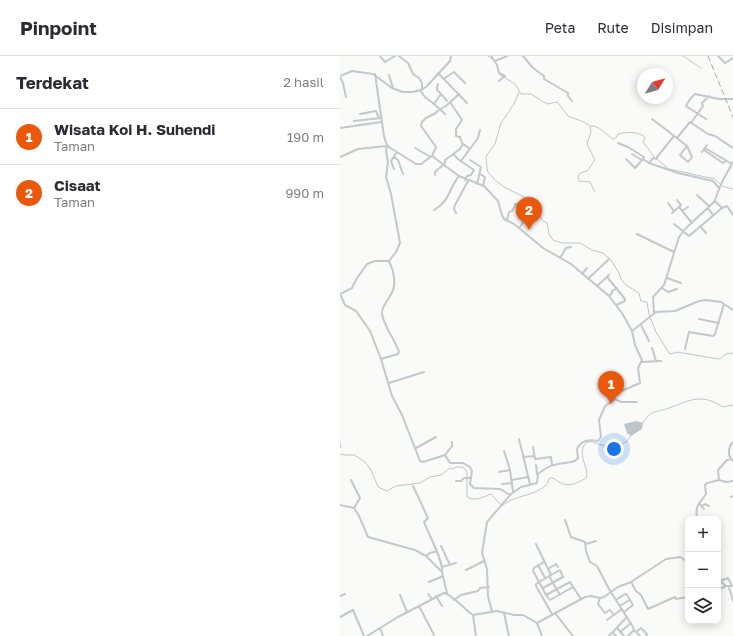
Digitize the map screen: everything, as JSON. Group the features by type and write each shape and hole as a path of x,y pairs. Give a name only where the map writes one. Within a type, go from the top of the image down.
{"street":[{"path":"380,56 386,62 395,56"},
{"path":"399,56 408,63 414,75 419,78 422,83 421,90 425,97 445,114"},
{"path":"346,97 344,83 340,76 352,71 375,74 394,89 408,92 421,90 450,61 451,56"},
{"path":"492,56 499,72 505,76 500,81"},
{"path":"495,62 507,56"},
{"path":"523,56 544,76 544,79 568,93 568,96 572,101"},
{"path":"718,56 725,64 733,58"},
{"path":"445,78 454,72 465,83"},
{"path":"438,73 445,78 467,103"},
{"path":"375,74 380,118"},
{"path":"389,75 394,89"},
{"path":"438,84 437,90 447,101"},
{"path":"434,104 441,94"},
{"path":"414,167 431,156 436,147 424,131 421,124 423,120 436,114 438,110 440,110 459,94"},
{"path":"706,119 686,106 690,99 696,94 719,99 733,99"},
{"path":"677,138 703,106 702,103 709,96"},
{"path":"450,102 462,120 456,130 456,136 460,137 463,144 470,149"},
{"path":"360,114 376,111 382,122 384,140 387,146 388,160 386,177 391,194 400,242 396,252 389,261"},
{"path":"354,121 380,118"},
{"path":"652,119 687,146 692,158 688,162 680,155 687,146"},
{"path":"687,119 733,148"},
{"path":"340,128 382,122"},
{"path":"461,162 478,138 480,130"},
{"path":"649,163 653,158 657,159 674,136"},
{"path":"618,143 636,151 644,157 643,159"},
{"path":"435,175 435,172 444,165 445,160 463,144"},
{"path":"340,157 358,149 387,146 419,164"},
{"path":"415,148 418,151 431,156 459,176 483,186 498,201 502,217 519,228 541,246 571,264 609,296 632,331 635,345 642,362"},
{"path":"654,313 654,297 662,288 667,278 678,239 683,231 715,201 719,188 733,163 705,149"},
{"path":"394,169 392,161 397,152"},
{"path":"453,154 461,162 474,170 471,175 467,176 467,180 455,205 454,209 456,213"},
{"path":"632,154 649,163 678,173 713,181 719,188"},
{"path":"394,157 398,160 403,174"},
{"path":"626,159 635,168 643,159"},
{"path":"470,160 481,166 477,184"},
{"path":"480,174 484,177 483,186"},
{"path":"434,210 447,198 459,176"},
{"path":"697,195 709,207 713,215"},
{"path":"677,200 681,205 679,207 692,223"},
{"path":"715,201 722,208"},
{"path":"668,203 673,212 679,207"},
{"path":"506,220 509,212 512,212 515,204"},
{"path":"515,204 520,204"},
{"path":"515,204 524,213 523,223 519,228"},
{"path":"674,224 689,236 722,208 727,206 732,213"},
{"path":"682,211 688,207"},
{"path":"700,226 706,233"},
{"path":"638,234 674,252"},
{"path":"560,258 566,248 571,247"},
{"path":"588,279 609,259"},
{"path":"389,261 375,261 367,264 352,288 340,294 345,305 356,311 369,329 381,359 392,396 422,462 445,455 452,446 452,442"},
{"path":"381,359 398,354 399,352 382,314 383,307 391,296 394,287 393,271 389,261"},
{"path":"600,261 602,265"},
{"path":"582,274 587,268"},
{"path":"597,286 609,275"},
{"path":"606,277 617,288 626,301 616,305"},
{"path":"667,278 681,282"},
{"path":"609,296 612,291 617,288"},
{"path":"662,288 668,292 677,289"},
{"path":"632,331 654,313 676,311 701,301 717,302 724,304 733,310"},
{"path":"685,349 688,332 714,335 724,304"},
{"path":"699,319 719,323"},
{"path":"641,325 649,341"},
{"path":"652,348 656,361"},
{"path":"642,362 661,361"},
{"path":"537,474 546,467 575,461 578,459 577,449 580,444 591,440 598,441 600,439 599,420 605,406 615,399 618,393 628,390 640,383 638,368 642,362"},
{"path":"389,383 424,372"},
{"path":"615,399 621,402 637,402"},
{"path":"416,448 436,437"},
{"path":"520,439 530,484"},
{"path":"719,480 718,470 727,460 732,460 729,451 731,443 733,442"},
{"path":"533,447 534,456"},
{"path":"504,451 510,470 513,492"},
{"path":"445,455 450,463 463,463 469,466 471,469 471,484 474,488 500,489 510,495"},
{"path":"523,457 534,456 535,459 551,457 552,465"},
{"path":"492,612 488,596 487,569 482,548 487,522 513,492 521,487 537,483 536,465"},
{"path":"500,472 510,470"},
{"path":"502,484 528,477"},
{"path":"456,481 461,481 464,478 471,478"},
{"path":"351,480 360,498 354,508"},
{"path":"697,516 696,512 700,502 706,494 706,484 719,480 726,482 733,481"},
{"path":"413,486 428,518 424,522 442,567 447,593 473,615 476,636"},
{"path":"700,502 704,509"},
{"path":"702,506 705,504 708,506"},
{"path":"340,505 354,508 368,537 415,550 426,556 442,572"},
{"path":"565,520 571,537 584,541 586,544 586,552 590,562 597,566 611,592 635,631 640,636"},
{"path":"586,544 596,541"},
{"path":"536,544 553,583 560,595"},
{"path":"441,546 450,565"},
{"path":"426,556 430,552 436,552"},
{"path":"537,623 581,599 591,596 600,598 604,597 618,587 631,582 668,558 680,557 685,560"},
{"path":"466,570 484,561"},
{"path":"544,562 533,569 542,588 550,600 573,587"},
{"path":"442,567 456,563"},
{"path":"548,569 555,564 558,567"},
{"path":"538,565 545,578"},
{"path":"542,588 563,576 560,570 545,578 536,584 536,586 554,614 573,636"},
{"path":"429,582 443,576"},
{"path":"721,580 728,578 733,586"},
{"path":"546,595 569,582 581,599"},
{"path":"631,582 636,591 641,595 648,609 675,597 676,599 685,598"},
{"path":"721,582 727,586 733,601"},
{"path":"721,589 727,586 733,586"},
{"path":"454,600 461,595 478,591 480,588 488,587"},
{"path":"340,617 353,610 366,636 436,596 447,593"},
{"path":"340,596 345,594"},
{"path":"428,594 432,599"},
{"path":"607,620 623,610 633,606 625,594 616,600"},
{"path":"400,595 408,612"},
{"path":"436,596 442,606"},
{"path":"600,598 598,604 605,613 610,610 614,615"},
{"path":"620,606 630,600"},
{"path":"419,606 434,635"},
{"path":"473,615 492,612 525,615 537,623 542,636"},
{"path":"504,613 509,636"},
{"path":"609,636 627,617"},
{"path":"620,632 631,623"},
{"path":"380,628 383,636"},
{"path":"617,628 624,636"},
{"path":"628,636 641,628 647,634 646,636"},
{"path":"612,632 616,636"}],"shaded area":[{"path":"636,421 643,423 642,429 631,436 627,433 624,424"}],"waterway":[{"path":"488,56 492,59"},
{"path":"683,56 701,68"},
{"path":"499,74 515,84 521,94 531,94 547,104 557,102 568,116 590,126 591,132 587,144 595,160 587,171 580,173 578,177 579,181 590,182 595,192"},
{"path":"519,92 514,104 501,123 495,144 487,155 488,172 504,187 530,201 543,221 547,223 549,234 553,240 562,243 580,243 592,250 603,253 611,260 621,279 626,285 639,293 641,301 647,302 649,314 656,332 669,353 671,354 677,352 719,359 726,354 733,353"},
{"path":"591,126 597,127 613,139 617,137 618,134 632,132 642,135 645,137 643,142 655,158"},
{"path":"658,160 669,169 715,179 722,186 733,189"},
{"path":"643,423 651,413 664,410 690,400 708,400 723,407 733,405"},
{"path":"340,454 354,455 365,462 371,470 378,487 387,491 396,486 420,483 430,477 441,475 450,468 463,467 467,472 467,497 476,499 491,494 502,506 507,502 540,490 546,485 550,478 566,485 583,480 587,475 582,455 583,448 586,443 594,442 605,446 614,446 623,444 631,435"},
{"path":"340,444 340,448"}],"railway":[{"path":"708,56 733,117"}],"place":[{"name":"Cisaat","path":"529,230"},
{"name":"Wisata Koi H. Suhendi","path":"611,404"}]}
